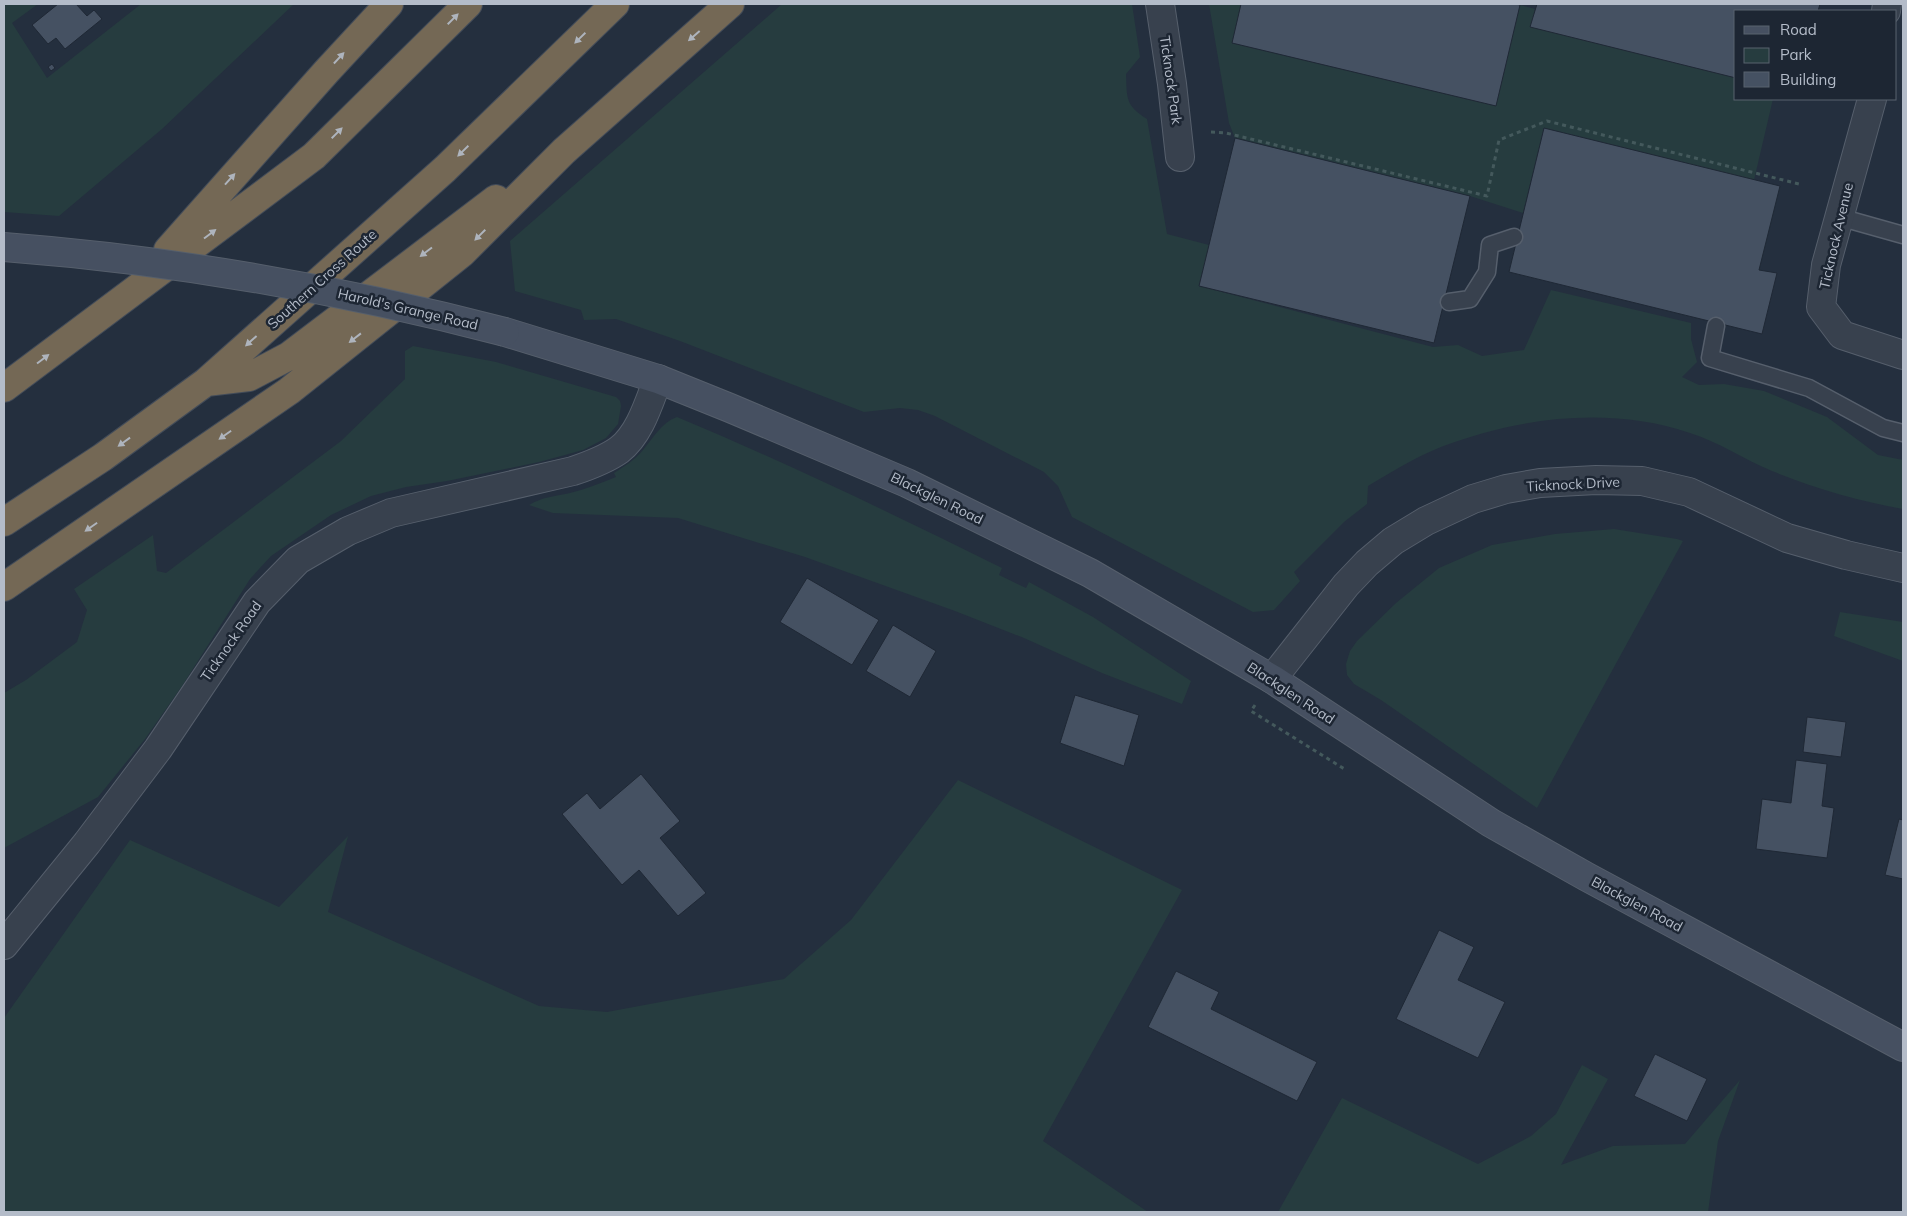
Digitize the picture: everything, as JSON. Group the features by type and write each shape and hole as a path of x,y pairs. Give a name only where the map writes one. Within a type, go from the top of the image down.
{"highway":[{"path":"128,294 389,4"},
{"path":"4,388 314,156 468,4"},
{"name":"Southern Cross Route","path":"4,522 103,457 206,382 445,169 615,4"},
{"path":"4,587 288,391 462,253 564,151 730,4"},
{"path":"206,382 249,377 289,356 484,208 564,151"}],"street":[{"name":"Ticknock Park","path":"1160,4 1178,129 1180,157"},
{"name":"Ticknock Avenue","path":"1872,100 1826,266 1821,307 1842,335 1903,355"},
{"name":"Harold's Grange Road","path":"4,247 128,258 276,281 418,310 505,332 658,379"},
{"name":"Blackglen Road","path":"658,379 908,483 1090,573 1272,679 1491,823 1587,877 1903,1047"},
{"name":"Ticknock Road","path":"4,944 87,843 158,749 257,602 298,560 348,531 391,513 573,471 598,462 620,450 635,431 658,379"},
{"name":"Ticknock Drive","path":"1272,679 1346,585 1367,563 1393,541 1426,521 1473,499 1506,489 1596,480 1642,481 1689,492 1787,538 1846,555 1903,568"}],"lane":[{"path":"1839,217 1903,235"},
{"path":"1449,302 1470,299 1488,272 1490,245 1514,237"},
{"path":"1716,326 1710,358 1809,388 1883,428 1903,433"}],"path":[{"path":"1178,129 1226,133 1487,196 1499,140 1547,121 1800,184"}],"green space":[{"path":"4,4 38,4 12,23 47,78 141,4 294,4 162,129 59,216 4,212"},
{"path":"782,4 1132,4 1140,57 1126,74 1127,95 1131,105 1147,119 1167,234 1209,245 1199,286 1433,347 1458,345 1482,356 1524,350 1551,290 1691,323 1691,339 1697,362 1682,377 1699,385 1724,384 1764,391 1827,417 1878,455 1903,460 1903,509 1853,498 1804,483 1762,467 1701,437 1660,425 1597,418 1533,422 1502,428 1441,447 1413,460 1368,486 1367,504 1344,522 1294,572 1300,581 1274,610 1253,612 1072,517 1058,486 1044,472 935,416 918,410 900,408 864,412 680,341 616,319 584,320 581,310 515,291 510,241"},
{"path":"1209,4 1241,4 1232,43 1496,106 1520,5 1535,9 1531,27 1734,78 1734,100 1773,100 1754,180 1544,128 1523,213 1470,196 1235,138 1229,123"},
{"path":"413,346 496,362 616,397 620,401 621,406 618,424 606,438 583,450 539,462 447,481 406,487 371,496 331,515 271,556 250,579 182,686 145,739 98,797 4,848 4,693 26,680 77,642 87,610 74,589 153,535 157,571 166,573 341,441 405,379 405,351"},
{"path":"677,417 881,509 1002,568 999,575 1026,588 1029,582 1093,617 1191,681 1182,704 1102,673 1024,638 955,611 805,557 678,518 553,513 529,505 545,498 593,486 616,477 614,473 637,457 666,423"},
{"path":"1614,529 1683,541 1537,808 1381,700 1354,684 1347,675 1346,664 1350,651 1357,641 1396,603 1439,568 1492,545 1555,534"},
{"path":"1840,612 1903,622 1903,661 1834,636"},
{"path":"958,780 1182,890 1043,1141 1148,1212 4,1212 4,1018 130,840 279,907 348,836 328,912 539,1006 607,1012 784,979 851,920"},
{"path":"1582,1065 1608,1079 1561,1165 1613,1146 1685,1144 1740,1080 1718,1141 1708,1212 1278,1212 1342,1098 1478,1164 1531,1136 1556,1114"}],"building":[{"path":"58,4 76,4 87,16 94,10 102,19 65,49 56,38 48,44 32,25"},
{"path":"1241,4 1520,5 1496,106 1232,43"},
{"path":"1537,4 1820,4 1818,10 1734,10 1734,78 1530,27"},
{"path":"52,64 55,68 51,71 48,67"},
{"path":"1544,128 1780,186 1759,270 1777,273 1762,334 1509,272"},
{"path":"1235,138 1470,196 1434,343 1199,286"},
{"path":"807,578 879,620 852,665 780,622"},
{"path":"893,625 936,651 910,697 866,671"},
{"path":"1075,695 1139,715 1124,766 1060,743"},
{"path":"1807,717 1846,722 1841,757 1803,752"},
{"path":"1796,760 1827,764 1822,806 1834,808 1827,858 1756,849 1762,799 1791,803"},
{"path":"641,774 680,821 660,838 706,893 678,916 639,870 622,885 562,814 587,793 600,809"},
{"path":"1899,819 1903,820 1903,879 1885,875"},
{"path":"1439,930 1474,947 1458,980 1505,1002 1478,1058 1396,1019"},
{"path":"1176,971 1219,992 1211,1009 1317,1062 1297,1101 1148,1027"},
{"path":"1655,1054 1707,1079 1687,1121 1634,1096"}]}
